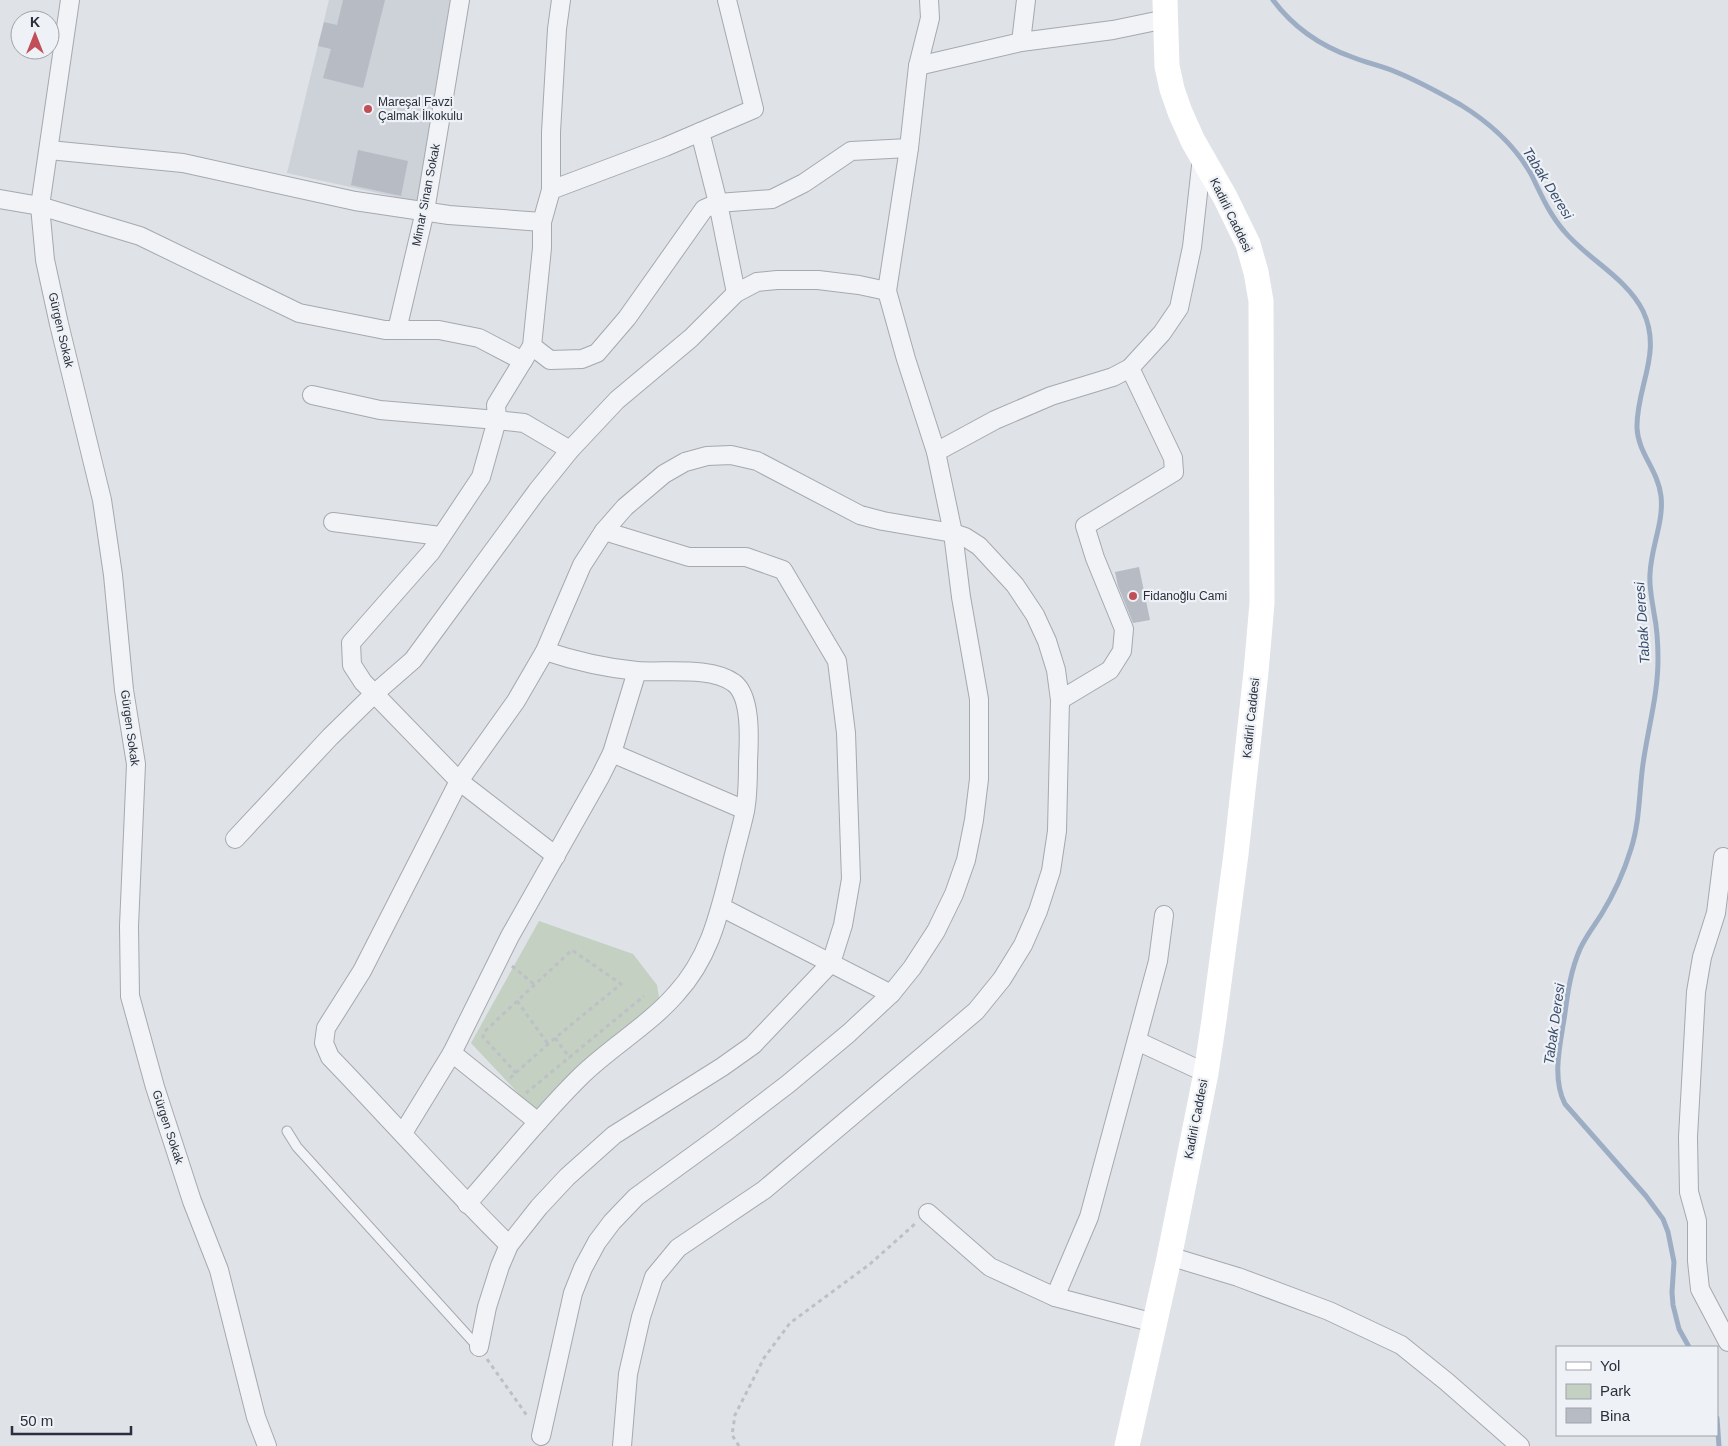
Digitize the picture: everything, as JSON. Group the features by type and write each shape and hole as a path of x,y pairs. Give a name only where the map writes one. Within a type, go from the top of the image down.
{"main road":[{"name":"Kadirli Caddesi","path":"1128,1446 1206,1073 1236,854 1262,604 1260,301 1256,272 1248,244 1225,197 1202,157 1180,112 1172,89 1167,66 1166,10"}],"street":[{"name":"Gürgen Sokak","path":"70,0 40,206 45,260 102,500 113,575 124,690 136,764 129,926 130,996 155,1087 192,1201 219,1270 256,1417 266,1446"},
{"name":"Mimar Sinan Sokak","path":"396,330 425,211 460,0"},
{"path":"556,856 460,780 374,694 363,682 352,665 351,643 431,552 440,536 482,477 497,420 496,405 527,353 542,248 542,222 551,190 552,113 557,29 561,0"},
{"path":"551,190 754,109 727,0"},
{"path":"542,1436 573,1294 583,1268 612,1222 636,1197 788,1084 849,1033 891,994 912,968 936,931 954,894 966,860 974,820 979,779 979,699 961,597 953,533 936,452 906,359 887,291 894,253 918,66 930,18 929,0"},
{"path":"1020,42 1026,0"},
{"path":"918,66 1020,42 1113,30 1166,10"},
{"path":"700,132 718,203 736,293"},
{"path":"0,199 40,206 140,236 299,312 385,330 439,330 479,338 550,360 582,359 597,352 627,318 704,209 718,203 772,199 804,183 851,151 908,148"},
{"path":"48,150 183,163 355,201 449,215 542,222"},
{"path":"936,452 995,420 1051,396 1113,377 1130,368 1162,333 1179,308 1192,246 1202,157"},
{"path":"235,839 330,737 374,694 413,660 537,491 570,450 617,400 691,338 736,293 757,282 777,280 818,280 860,285 887,291"},
{"path":"1060,700 1110,670 1122,650 1124,629 1084,526 1174,472 1174,458 1130,368"},
{"path":"312,395 380,410 524,423 570,450"},
{"path":"509,1244 467,1204 403,1133 330,1057 324,1043 326,1028 362,971 460,780 516,701 545,651 582,564 604,531 624,507 664,474 685,462 707,456 731,455 757,461 860,515 882,521 953,533 965,537 979,546 1015,585 1035,614 1047,641 1056,670 1060,700 1057,831 1051,871 1038,911 1023,946 1002,979 976,1011 764,1190 678,1248 654,1277 641,1317 628,1374 622,1446"},
{"path":"333,522 440,536"},
{"path":"478,1347 492,1287 509,1244 538,1207 567,1177 614,1135 722,1067 753,1045 831,962 843,925 852,879 846,733 837,661 783,570 746,558 689,558 604,531"},
{"path":"467,1204 538,1122 583,1074 656,1014 678,993 694,972 708,947 721,906 745,810 748,782 747,712 744,696 736,685 725,677 708,673 637,671 578,662 545,651"},
{"path":"403,1133 452,1053 500,956 600,777 612,753 637,671"},
{"path":"612,753 745,810"},
{"path":"1723,857 1716,912 1702,957 1696,992 1688,1137 1690,1192 1697,1221 1697,1261 1700,1289 1728,1342"},
{"path":"721,906 891,994"},
{"path":"1055,1297 1089,1218 1158,962 1164,915"},
{"path":"1137,1042 1206,1073"},
{"path":"452,1053 538,1122"},
{"path":"928,1213 990,1267 1055,1297 1154,1324"},
{"path":"1169,1256 1238,1277 1329,1311 1401,1345 1447,1382 1520,1446"}],"lane":[{"path":"287,1131 297,1147 478,1347"}],"path":[{"path":"510,1078 516,1073 555,1038 621,984 572,950 484,1032 482,1037 516,1073"},
{"path":"500,956 535,985"},
{"path":"525,1094 644,996"},
{"path":"517,1001 548,1044"},
{"path":"555,1038 583,1074"},
{"path":"739,1446 732,1435 735,1415 764,1358 790,1323 870,1264 928,1213"},
{"path":"478,1347 542,1436"}],"shaded area":[{"name":"Mareşal Favzi Çalmak İlkokulu","path":"329,0 450,0 419,202 287,173"}],"green space":[{"path":"539,921 633,954 657,985 661,1010 534,1110 471,1043"}],"building":[{"path":"343,0 385,0 363,88 323,78 331,49 318,46 324,22 337,25"},
{"path":"358,150 408,161 401,196 351,185"},
{"name":"Fidanoğlu Cami","path":"1139,567 1150,620 1133,623 1118,586 1115,572"}],"waterway":[{"name":"Tabak Deresi","path":"1273,0 1289,19 1329,47 1421,83 1482,119 1517,153 1531,174 1550,211 1573,241 1617,278 1636,299 1643,311 1648,326 1650,356 1640,398 1637,428 1641,446 1656,478 1661,496 1661,515 1651,564 1650,579 1658,642 1658,672 1643,764 1634,838 1618,883 1606,907 1582,944 1574,965 1567,996 1558,1071 1561,1093 1565,1104 1646,1196 1663,1219 1668,1232 1674,1262 1673,1305 1679,1329 1688,1346"},
{"name":"Tabak Deresi","path":"1718,1432 1719,1446"}],"place":[{"name":"Mareşal Favzi Çalmak İlkokulu","path":"368,109"},
{"name":"Fidanoğlu Cami","path":"1133,596"}]}
